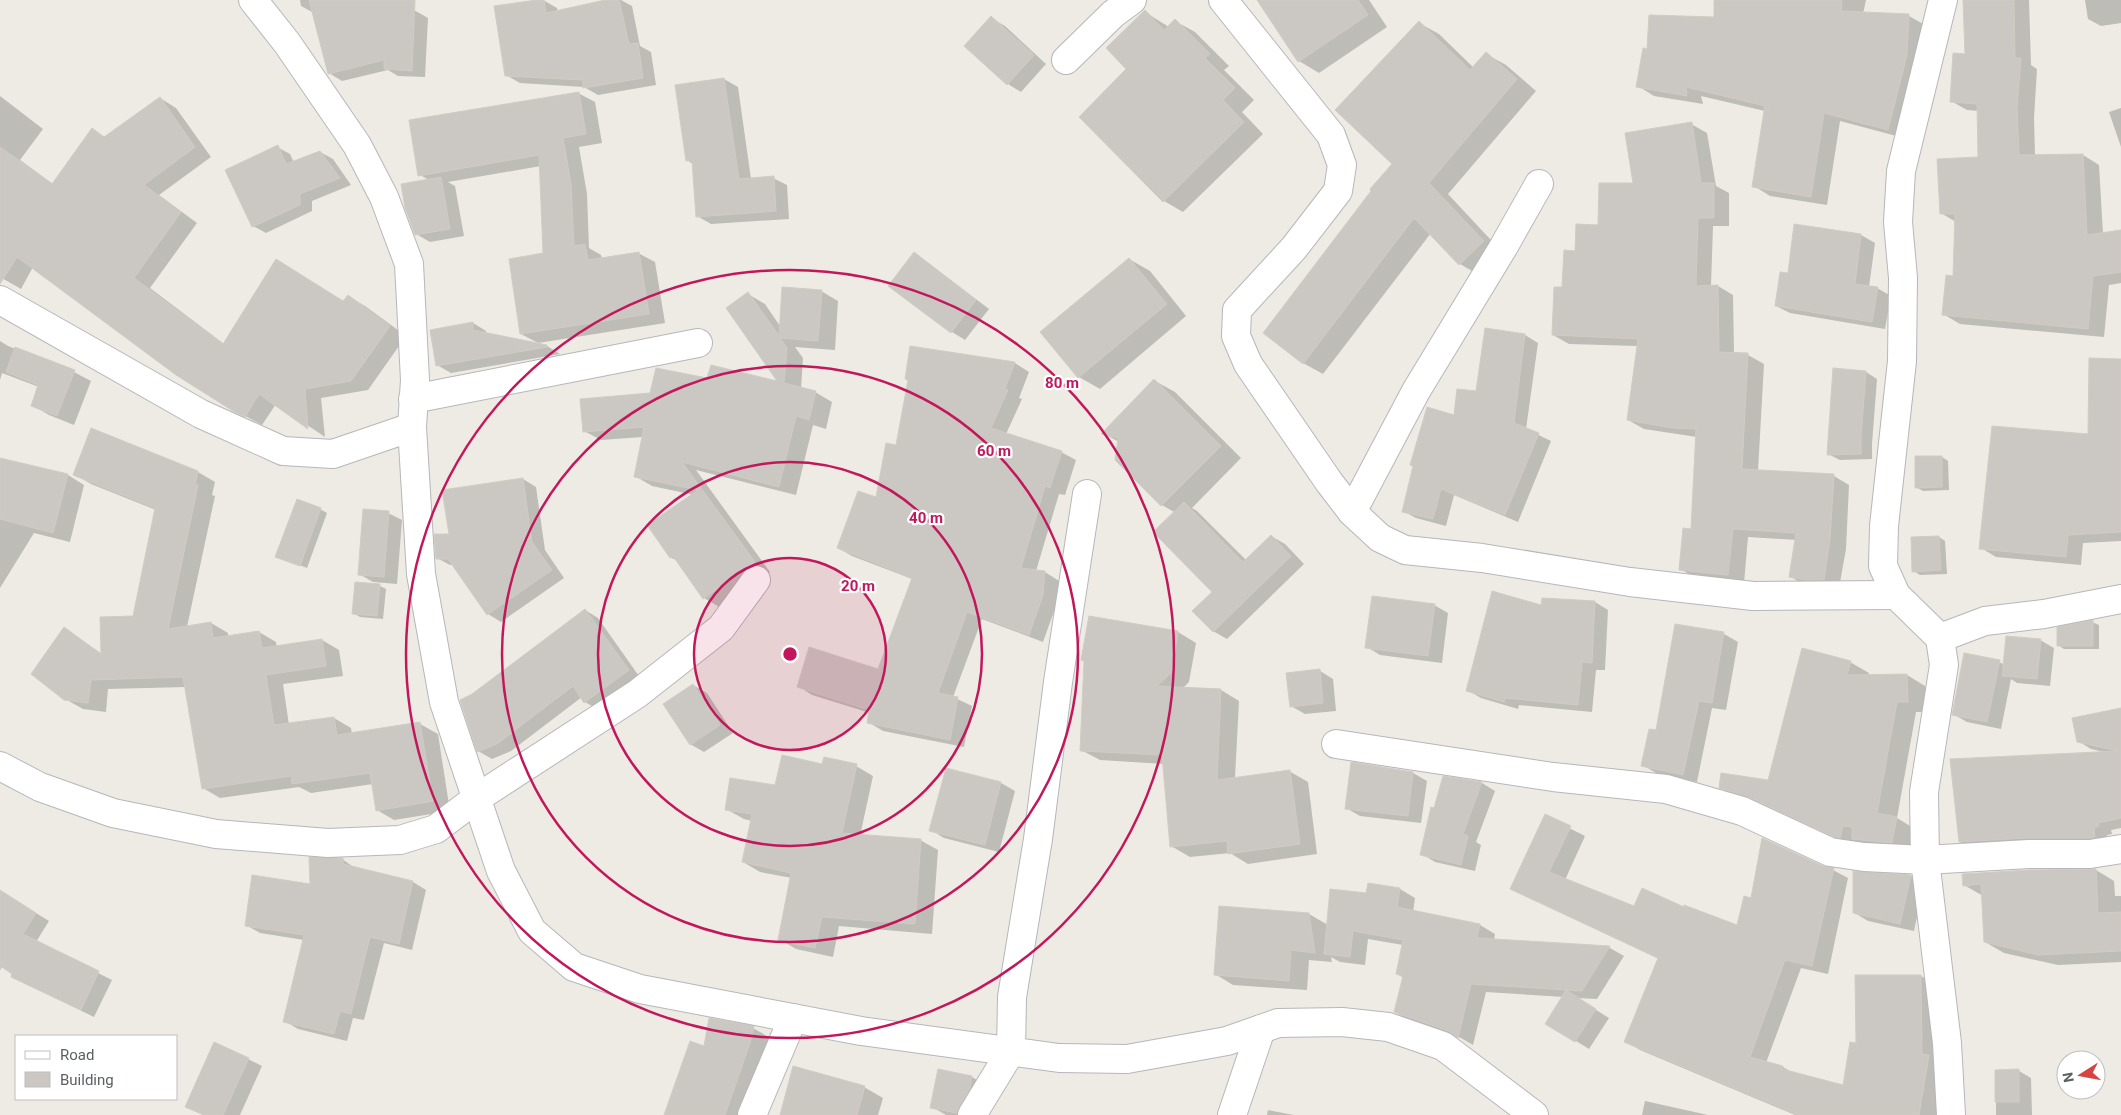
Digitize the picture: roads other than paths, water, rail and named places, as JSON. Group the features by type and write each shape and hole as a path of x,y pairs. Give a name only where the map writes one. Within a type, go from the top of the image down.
{"street":[{"path":"253,0 287,43 357,145 384,197 409,264 415,380 412,428 421,574 444,702 501,871 532,931 574,967 640,989 861,1031 1059,1058 1127,1059 1227,1041 1278,1023 1342,1022 1388,1027 1443,1046 1534,1115"},
{"path":"1066,60 1113,14 1132,0"},
{"path":"1223,0 1331,136 1342,165 1338,191 1294,248 1237,310 1236,336 1248,364 1352,512 1380,538 1405,550 1482,558 1630,582 1753,596 1896,595"},
{"path":"1943,0 1901,171 1898,222 1904,278 1902,361 1884,526 1883,566 1896,595 1940,638 1944,665 1924,792 1925,860 1947,1043 1951,1115"},
{"path":"1352,512 1416,390 1504,246 1539,184"},
{"path":"0,300 201,414 283,451 333,454 412,428"},
{"path":"413,399 698,343"},
{"path":"972,1115 1011,1052 1012,997 1038,839 1058,682 1087,494"},
{"path":"0,766 40,787 113,813 216,834 328,843 400,840 436,829 477,798 637,694 721,628 756,580"},
{"path":"1940,638 1985,621 2044,614 2121,599"},
{"path":"1336,744 1553,777 1666,789 1742,811 1830,852 1864,857 1925,860 2029,854 2090,854 2121,850"},
{"path":"752,1115 794,1018"},
{"path":"1232,1115 1261,1029"}]}
